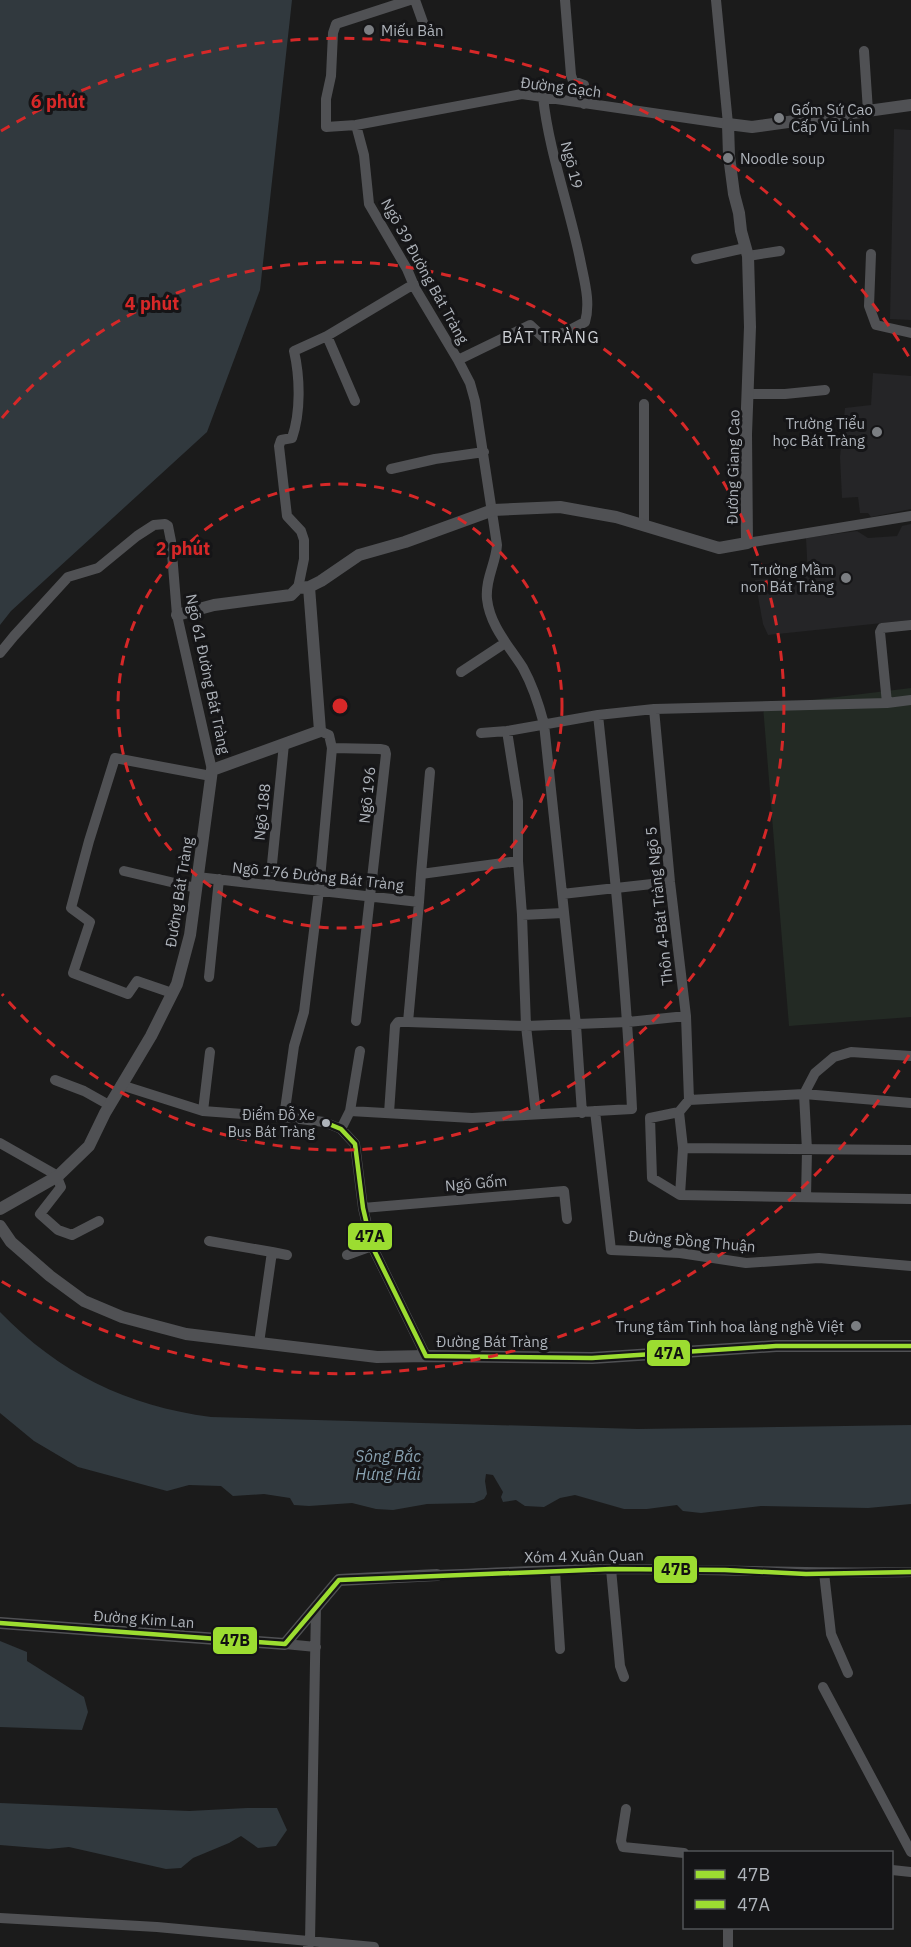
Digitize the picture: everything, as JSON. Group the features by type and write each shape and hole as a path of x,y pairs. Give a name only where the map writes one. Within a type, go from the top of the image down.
{"street":[{"name":"Đường Gạch","path":"410,0 336,24 333,33 331,76 326,99 326,127 356,125 522,94 728,124"},
{"path":"415,0 425,28"},
{"path":"565,0 570,75 573,81 584,85 584,104"},
{"path":"716,0 728,124 752,127 911,105"},
{"path":"864,51 868,111"},
{"name":"Ngõ 19","path":"458,360 530,325 545,339 585,322 589,309 576,240 545,121 543,97"},
{"name":"Đường Giang Cao","path":"177,615 214,605 291,595 359,555 405,542 493,510 560,507 616,517 718,548 747,543 746,434 750,327 747,252 734,194 728,124"},
{"name":"Ngõ 39 Đường Bát Tràng","path":"356,125 364,155 369,204 458,360 470,383 475,401 493,510 497,556 488,579 487,598 494,623 535,693 544,724 576,1025 582,1113"},
{"path":"696,259 747,252 780,251"},
{"path":"871,254 869,306 876,325 911,333"},
{"path":"321,731 304,587 304,540 301,531 287,516 279,444 281,440 292,438 295,428 298,384 294,351 327,336 414,284"},
{"path":"327,336 355,400"},
{"path":"749,394 785,394 825,390"},
{"path":"644,404 644,526"},
{"path":"391,469 435,459 484,452"},
{"path":"747,543 911,516"},
{"name":"Ngõ 61 Đường Bát Tràng","path":"0,653 68,578 98,568 154,525 161,523 168,526 177,615 212,773"},
{"path":"887,703 880,632 882,628 911,625"},
{"path":"461,672 505,643"},
{"path":"481,733 654,709 887,703 911,700"},
{"name":"Thôn 4-Bát Tràng Ngõ 5","path":"654,709 670,882 686,1016 689,1100"},
{"path":"598,715 617,888 628,1022 632,1109"},
{"path":"172,993 137,981 128,994 73,973 90,922 71,908 115,758 212,773 321,731 329,735 332,748 319,890 304,1012 294,1046 284,1117"},
{"path":"507,731 518,801 518,861 526,1026 536,1114"},
{"name":"Ngõ 188","path":"270,884 284,744"},
{"name":"Ngõ 196","path":"332,748 380,749 386,752 372,897"},
{"path":"421,874 430,772"},
{"name":"Đường Bát Tràng","path":"0,1209 57,1176 89,1146 109,1105 151,1036 177,984 190,935 212,773"},
{"name":"Ngõ 176 Đường Bát Tràng","path":"124,871 196,882 219,879 419,902 421,874 518,861"},
{"path":"209,976 219,879"},
{"path":"562,894 670,882"},
{"path":"356,1021 372,897"},
{"path":"408,1022 419,902"},
{"path":"522,915 563,913"},
{"path":"389,1113 395,1026 398,1022 526,1026 576,1025 686,1016"},
{"path":"341,1129 350,1111 360,1051"},
{"path":"204,1111 210,1052"},
{"path":"806,1197 807,1150 804,1094 815,1073 840,1055 851,1053 911,1056"},
{"path":"55,1080 84,1091 109,1105"},
{"path":"121,1085 204,1111 324,1122 341,1129 355,1144 363,1208 372,1246 426,1356"},
{"path":"350,1111 472,1118 632,1109 650,1118 679,1112 689,1100 804,1094 911,1103"},
{"name":"Đường Đồng Thuận","path":"595,1111 611,1250 680,1253 746,1263 819,1258 911,1266"},
{"path":"679,1112 683,1148 680,1194"},
{"path":"650,1118 652,1178 680,1194 911,1199"},
{"path":"0,1143 57,1176 61,1187 40,1214 58,1230 72,1235 99,1221"},
{"path":"683,1148 911,1150"},
{"name":"Ngõ Gốm","path":"363,1208 564,1191 567,1219"},
{"name":"Đường Bát Tràng","path":"0,1226 10,1242 84,1301 122,1317 186,1334 378,1357 592,1358 776,1346 911,1346"},
{"path":"209,1241 286,1255"},
{"path":"348,1255 372,1246"},
{"path":"259,1343 272,1252"},
{"path":"611,1569 620,1666 624,1677"},
{"name":"Xóm 4 Xuân Quan","path":"437,1575 611,1569 824,1574 911,1572"},
{"path":"555,1571 560,1649"},
{"path":"824,1574 831,1634 848,1673"},
{"path":"285,1644 339,1580 437,1575"},
{"path":"309,1944 316,1607"},
{"name":"Đường Kim Lan","path":"0,1623 285,1644"},
{"path":"285,1644 316,1647"},
{"path":"823,1687 911,1852"},
{"path":"626,1809 621,1841 623,1847 683,1852"},
{"path":"893,1870 911,1872"},
{"path":"0,1918 157,1927 271,1936 309,1944 374,1947"},
{"path":"728,1929 728,1947"}],"shaded area":[{"path":"894,129 911,130 911,320 890,319"},
{"name":"Trường Tiểu học Bát Tràng","path":"873,373 911,376 911,509 871,517 868,513 860,513 858,497 842,498 840,457 845,408 871,405"},
{"name":"Trường Mầm non Bát Tràng","path":"911,524 911,620 768,635 763,624 755,580 808,576 806,538 857,531 868,538 897,536 902,526"},
{"path":"911,688 911,1017 789,1026 763,706"}],"water":[{"path":"0,0 292,0 260,290 207,432 11,611 0,625"},
{"name":"Sông Bắc Hưng Hải","path":"0,1312 46,1353 96,1383 151,1405 211,1417 638,1429 911,1425 911,1504 868,1508 761,1506 701,1513 683,1511 677,1505 624,1509 575,1495 560,1498 544,1507 525,1506 516,1500 503,1502 501,1497 503,1492 493,1475 486,1474 487,1494 484,1499 474,1503 427,1504 393,1510 376,1509 352,1503 294,1505 290,1498 264,1494 233,1496 221,1486 189,1485 167,1491 78,1467 34,1441 0,1413"},
{"path":"0,1641 27,1652 27,1661 84,1697 88,1712 82,1730 0,1727"},
{"path":"0,1803 189,1811 277,1808 287,1830 276,1846 258,1848 241,1836 193,1858 181,1868 166,1869 69,1847 49,1849 0,1845"}],"transit line":[{"name":"47A","path":"324,1122 341,1129 355,1144 363,1208 372,1246 426,1356"},
{"name":"47A","path":"426,1356 592,1358 776,1346 911,1346"},
{"name":"47B","path":"0,1623 285,1644 339,1580 611,1569 725,1570 806,1574 911,1572"}],"place":[{"name":"Miếu Bản","path":"369,30"},
{"name":"Gốm Sứ Cao Cấp Vũ Linh","path":"779,118"},
{"name":"Noodle soup","path":"728,158"},
{"name":"Trường Tiểu học Bát Tràng","path":"877,432"},
{"name":"Trường Mầm non Bát Tràng","path":"846,578"},
{"name":"Điểm Đỗ Xe Bus Bát Tràng","path":"326,1123"},
{"name":"Trung tâm Tinh hoa làng nghề Việt","path":"856,1326"}],"district":[{"name":"BÁT TRÀNG","path":"551,337"}]}
